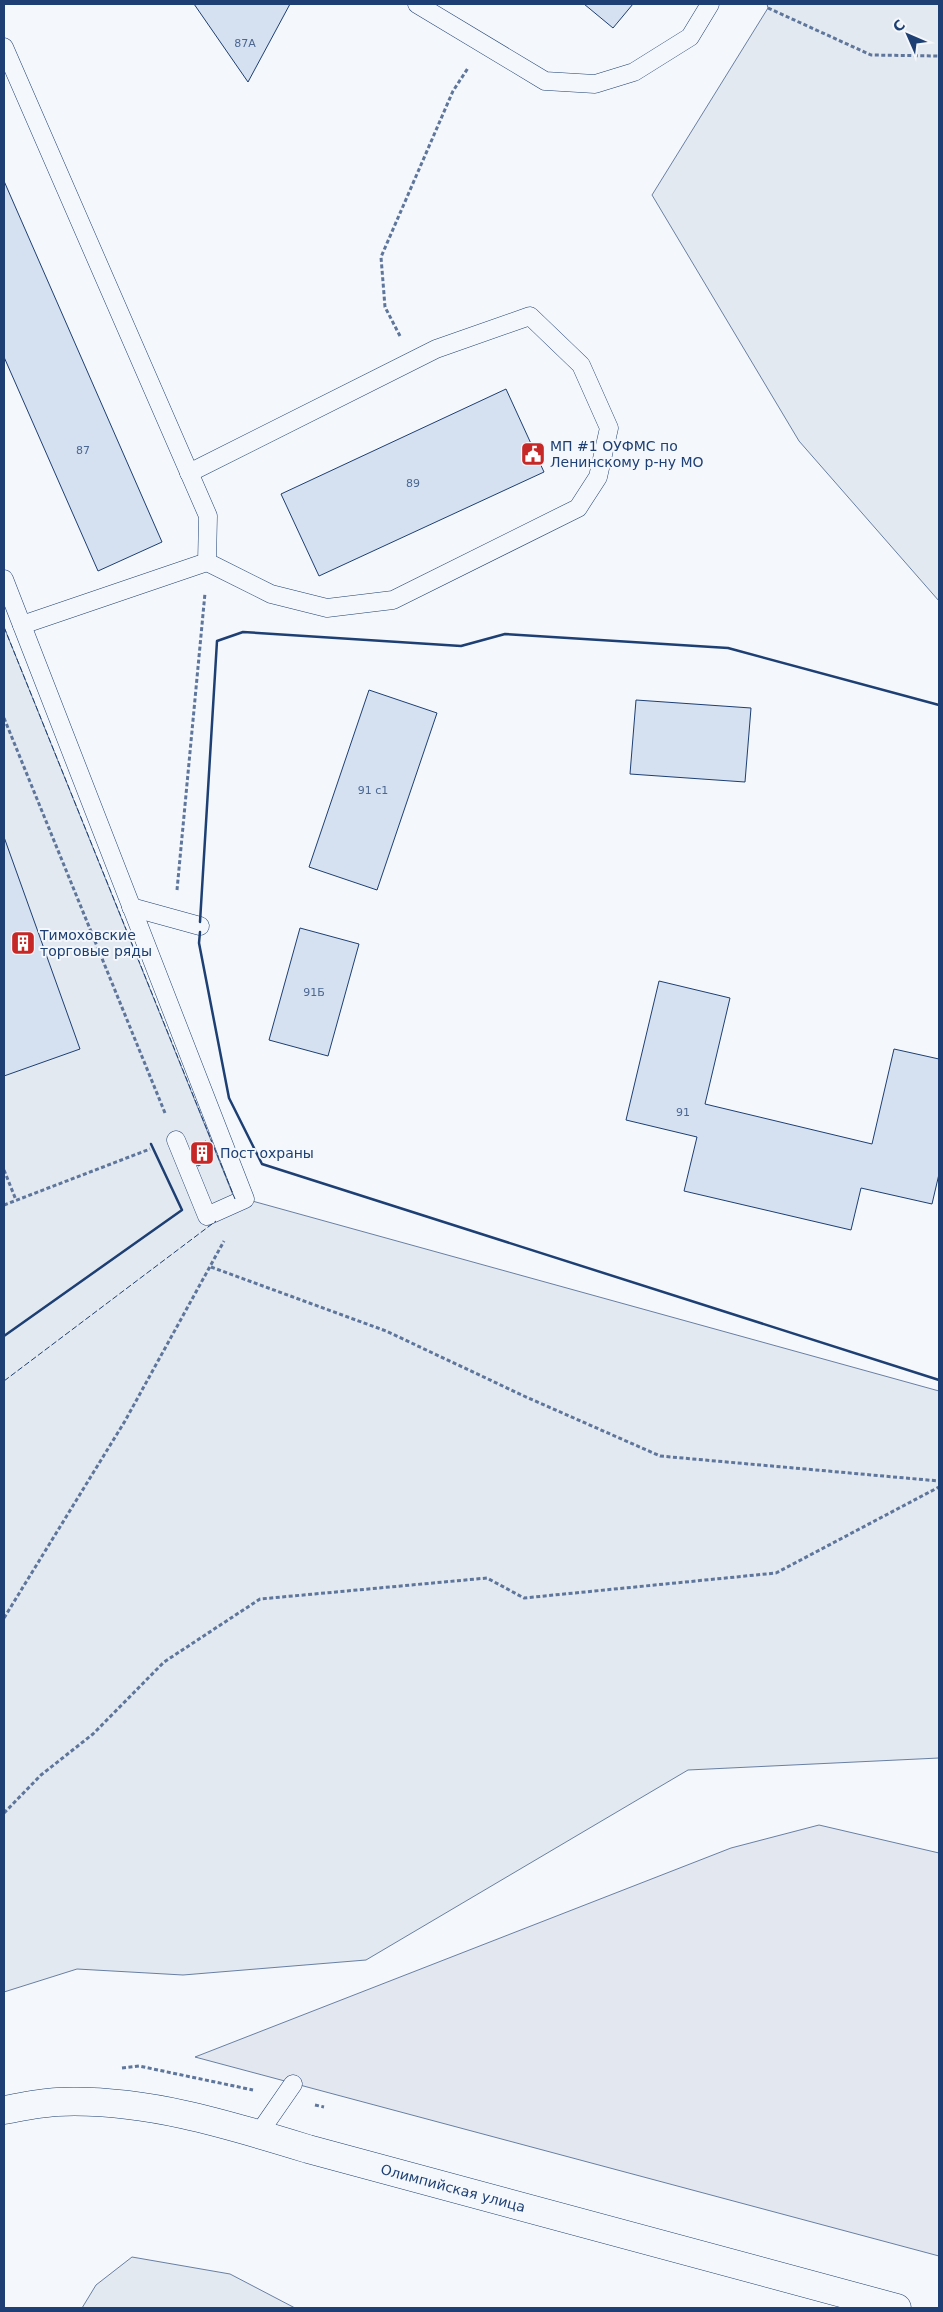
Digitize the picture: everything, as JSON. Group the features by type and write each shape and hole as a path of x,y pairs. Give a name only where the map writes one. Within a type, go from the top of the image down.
{"street":[{"name":"Олимпийская улица","path":"4,2110 56,2102 106,2103 157,2109 259,2133 318,2151 897,2308"}],"lane":[{"path":"417,4 544,81 595,84 634,72 690,37 710,4"},
{"path":"4,46 208,516 208,562"},
{"path":"22,625 208,562 271,594 327,608 393,600 578,508 598,477 609,428 581,365 530,316 436,349 189,473"},
{"path":"4,579 245,1199 208,1216 176,1140"},
{"path":"131,907 200,926"},
{"path":"259,2133 293,2084"}],"path":[{"path":"768,8 870,55 939,56"},
{"path":"413,361 385,307 381,257 453,91 483,44"},
{"path":"175,919 208,562"},
{"path":"4,718 176,1140 4,1205"},
{"path":"4,1170 16,1200"},
{"path":"4,1618 125,1421 211,1267 245,1199"},
{"path":"211,1267 386,1331 524,1396 660,1456 939,1481"},
{"path":"4,1813 41,1775 93,1734 164,1662 260,1599 487,1578 524,1598 776,1573 939,1487"}],"shaded area":[{"path":"767,4 939,4 939,601 799,441 652,195 768,8"},
{"path":"4,627 237,1205 245,1199 939,1391 939,1758 688,1770 366,1960 183,1975 77,1969 4,1992"},
{"path":"819,1825 939,1853 939,2256 195,2057 731,1848"},
{"path":"132,2257 230,2274 295,2308 82,2308 96,2285"}],"building":[{"path":"194,4 290,4 248,82"},
{"path":"584,4 633,4 613,28"},
{"path":"4,181 162,542 98,571 4,357"},
{"path":"506,389 544,472 319,576 281,494"},
{"path":"369,690 437,713 377,890 309,867"},
{"path":"636,700 751,708 745,782 630,774"},
{"name":"Тимоховские торговые ряды","path":"4,837 80,1049 4,1076"},
{"path":"300,928 359,944 328,1056 269,1040"},
{"path":"659,981 730,998 705,1104 872,1144 894,1049 939,1059 939,1174 932,1204 861,1188 851,1230 684,1191 697,1137 626,1120"},
{"name":"Пост охраны","path":"206,1141 213,1159 198,1166 191,1147"}],"fence":[{"path":"4,627 235,1199"},
{"path":"4,1381 216,1221"}],"wall":[{"path":"200,922 217,641 243,632 461,646 505,634 728,648 939,705"},
{"path":"200,932 199,943 229,1098 262,1164 939,1380"},
{"path":"4,1336 182,1210 151,1144"}],"place":[{"name":"МП #1 ОУФМС по Ленинскому р-ну МО","path":"533,454"},
{"name":"Тимоховские торговые ряды","path":"23,943"},
{"name":"Пост охраны","path":"202,1153"}]}
